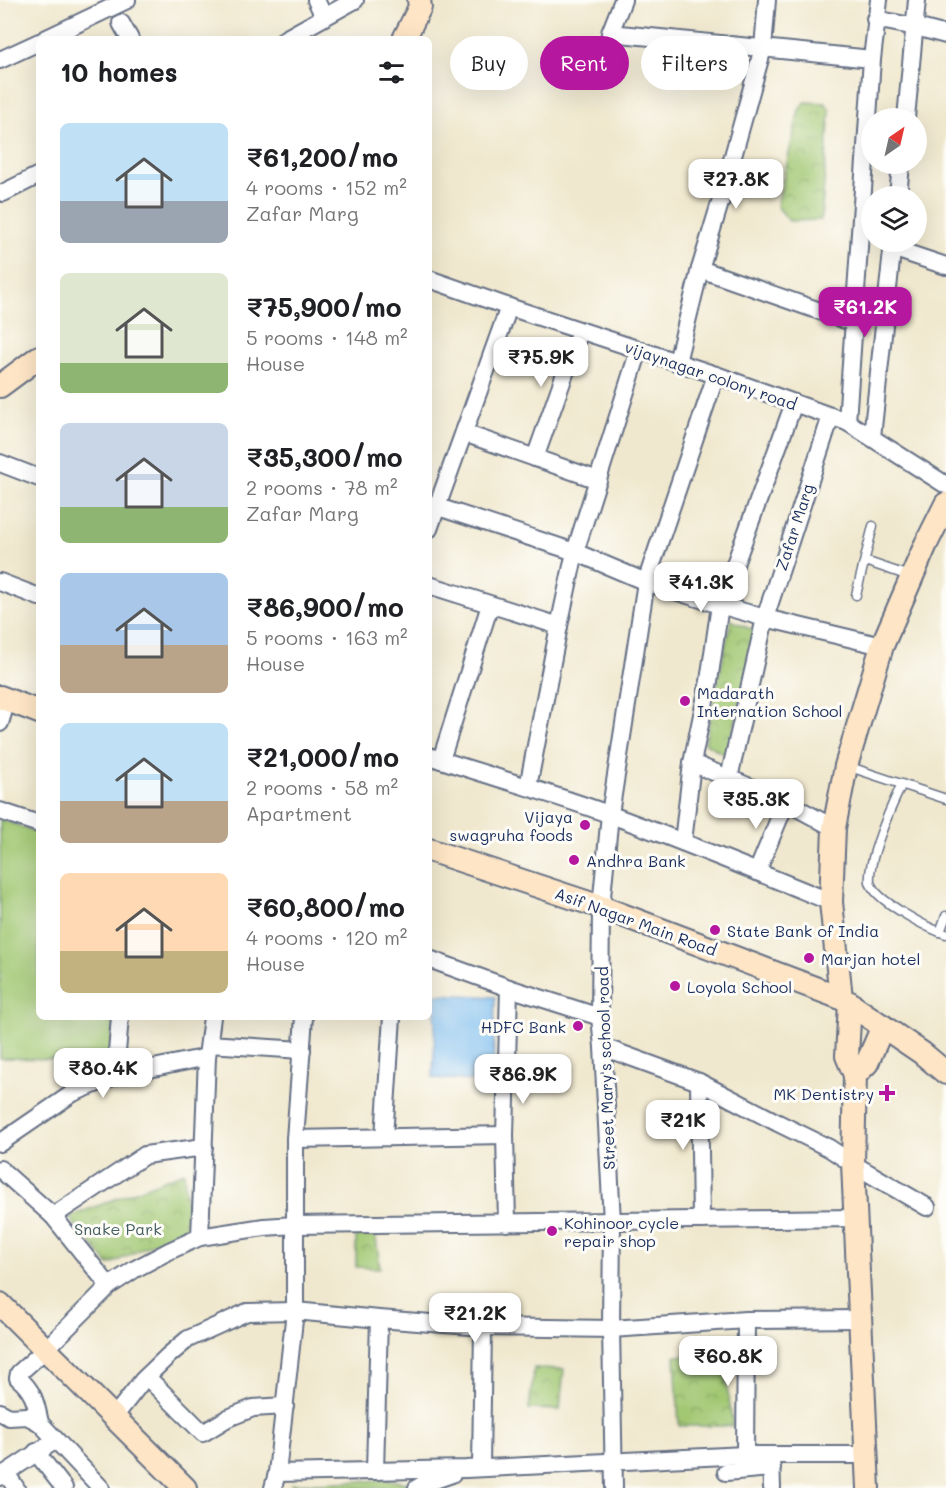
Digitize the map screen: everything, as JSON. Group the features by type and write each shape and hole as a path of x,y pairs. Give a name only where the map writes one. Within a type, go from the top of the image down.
{"main road":[{"path":"405,36 420,6 419,0"},
{"path":"0,386 34,366"},
{"path":"868,1488 853,1164 855,1075 847,1056 846,1000 831,902 834,828 846,766 882,646 946,504"},
{"path":"3,698 36,711"},
{"name":"Asif Nagar Main Road","path":"432,851 601,907 846,1000 946,1072"},
{"path":"855,1075 867,1063 883,1026"},
{"path":"0,1304 185,1488"}],"street":[{"path":"51,36 127,0"},
{"path":"316,0 324,17"},
{"path":"290,36 355,0"},
{"path":"623,0 610,33 872,59"},
{"path":"677,362 700,269 764,48 767,0"},
{"path":"847,422 875,19 879,0"},
{"path":"907,108 917,0"},
{"path":"875,19 946,35"},
{"path":"121,23 128,36"},
{"path":"0,60 36,43"},
{"path":"3,193 36,176"},
{"path":"872,437 891,252"},
{"path":"910,252 946,266"},
{"path":"700,269 854,323"},
{"name":"vijaynagar colony road","path":"432,280 716,375 847,422 946,484"},
{"path":"509,307 464,433 433,505 575,552 646,582 765,618 882,646"},
{"path":"535,458 580,331"},
{"path":"528,787 575,552 639,350"},
{"name":"Street Mary's school road","path":"615,1488 611,1329 612,1221 600,1017 601,907 610,814 646,582 716,375"},
{"path":"683,842 692,763 709,681 720,605 794,403"},
{"name":"Zafar Marg","path":"729,778 765,618 831,416"},
{"path":"464,433 598,480"},
{"path":"0,463 36,477"},
{"path":"0,582 36,596"},
{"path":"432,586 559,626"},
{"path":"490,605 435,758 610,814 831,902"},
{"path":"0,723 3,698"},
{"path":"692,763 786,802 834,828"},
{"path":"757,872 786,802"},
{"path":"0,811 36,823"},
{"path":"432,960 600,1017"},
{"path":"507,1223 504,1135 509,988"},
{"path":"115,1076 120,1020"},
{"path":"200,1237 208,1050 212,1020"},
{"path":"304,1020 295,1139 295,1311 275,1480 375,1471 615,1461 726,1472 748,1460 772,1462 867,1455"},
{"path":"384,1137 392,1020"},
{"path":"603,1047 699,1082 829,1148 927,1207"},
{"path":"0,1143 73,1093 115,1076 208,1050 302,1050"},
{"path":"699,1082 702,1220"},
{"path":"295,1139 504,1135"},
{"path":"53,1216 145,1155 204,1147"},
{"path":"0,1169 53,1216 109,1286"},
{"path":"40,1423 29,1388 18,1378 19,1373 109,1286 135,1269 200,1237 264,1227 295,1225 855,1218"},
{"path":"114,1417 147,1377 188,1339 247,1312 295,1311 483,1327 611,1329 746,1320 860,1320"},
{"path":"375,1471 379,1319"},
{"path":"746,1320 748,1460"},
{"path":"474,1468 483,1327"},
{"path":"147,1377 203,1433 228,1418 253,1408 285,1406"},
{"path":"0,1412 9,1417 27,1416 40,1423 101,1488"},
{"path":"16,1488 3,1475 56,1440"},
{"path":"36,1452 64,1488"},
{"path":"772,1462 772,1488"},
{"path":"417,1488 474,1468"}],"lane":[{"path":"856,595 873,526"},
{"path":"865,561 912,577"},
{"path":"846,766 946,799"},
{"path":"902,784 878,839 870,881 876,891 891,905 943,933 946,916"}],"green space":[{"path":"805,102 825,103 830,110 821,220 789,221 777,206 799,110"},
{"path":"731,620 757,632 727,756 705,743"},
{"path":"0,819 36,832 36,1020 114,1020 110,1060 0,1058"},
{"name":"Snake Park","path":"184,1172 188,1226 109,1265 69,1217"},
{"path":"375,1231 380,1268 356,1267 356,1234"},
{"path":"722,1354 733,1426 679,1426 675,1356"},
{"path":"534,1368 564,1369 560,1410 529,1409"},
{"path":"387,1480 409,1483 401,1488 291,1488 292,1484"}],"water":[{"path":"436,994 495,997 493,1082 433,1078"}],"place":[{"name":"Madarath Internation School","path":"685,701"},
{"name":"Vijaya swagruha foods","path":"585,825"},
{"name":"Andhra Bank","path":"574,860"},
{"name":"State Bank of India","path":"715,930"},
{"name":"Marjan hotel","path":"809,958"},
{"name":"Loyola School","path":"675,986"},
{"name":"HDFC Bank","path":"578,1026"},
{"name":"MK Dentistry","path":"887,1093"},
{"name":"Kohinoor cycle repair shop","path":"552,1231"}]}
